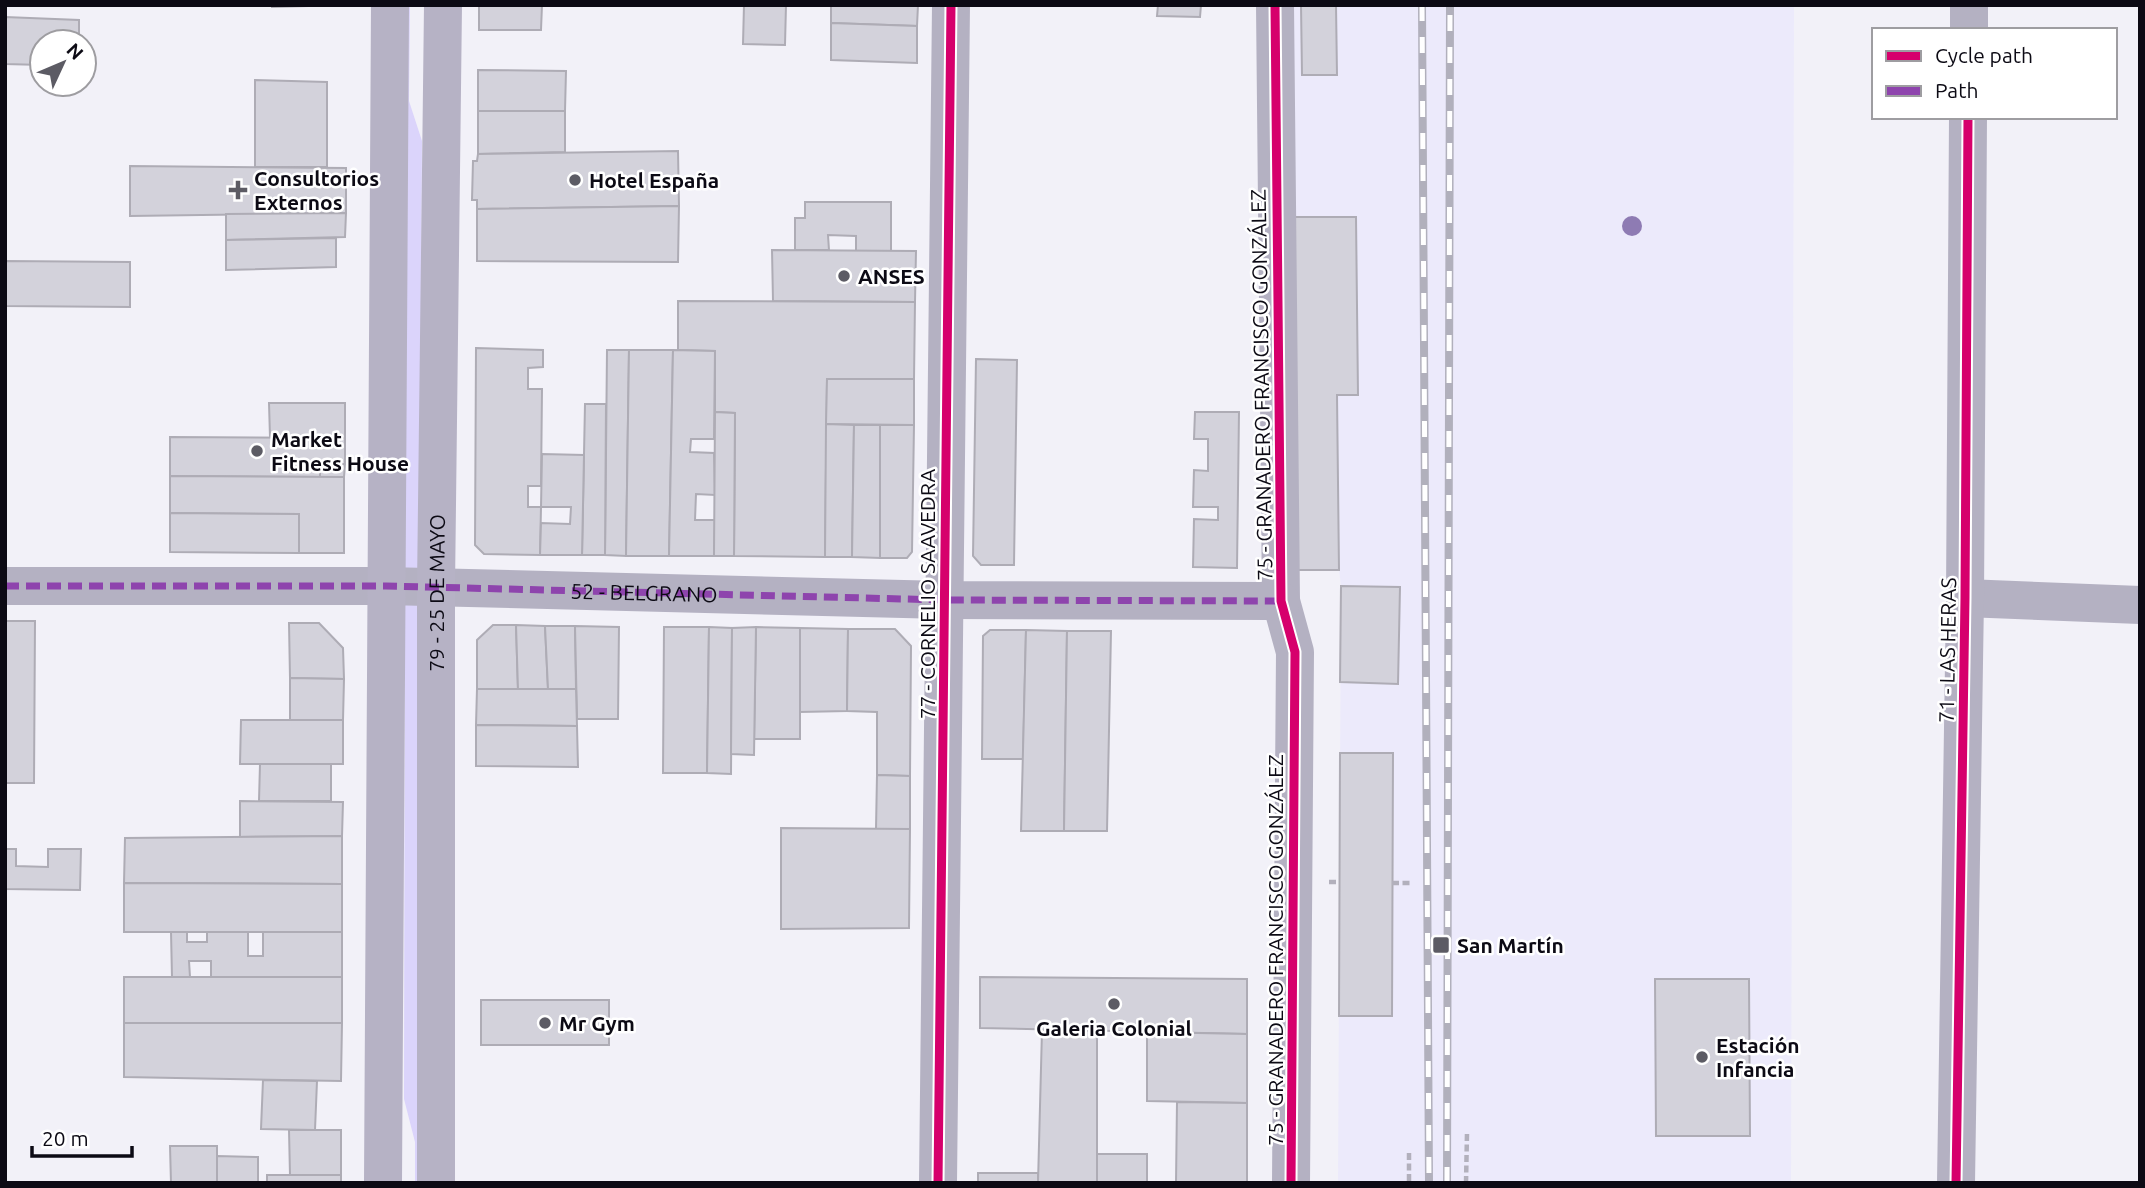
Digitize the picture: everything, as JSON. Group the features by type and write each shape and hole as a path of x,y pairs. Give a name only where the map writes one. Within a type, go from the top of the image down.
{"main road":[{"path":"383,1183 390,5"},
{"name":"79 - 25 DE MAYO","path":"436,1183 436,587 443,5"}],"street":[{"name":"77 - CORNELIO SAAVEDRA","path":"938,1183 943,943 951,5"},
{"name":"75 - GRANADERO FRANCISCO GONZÁLEZ","path":"1275,5 1281,601 1295,652 1291,1183"},
{"path":"1969,5 1969,28"},
{"name":"71 - LAS HERAS","path":"1956,1183 1965,598 1968,119"},
{"name":"52 - BELGRANO","path":"5,586 386,586 944,600 1281,601"},
{"path":"1965,598 2140,605"}],"path":[{"path":"1392,883 1411,883"},
{"path":"1466,1183 1468,1133"},
{"path":"1409,1153 1409,1183"}],"shaded area":[{"path":"406,5 410,5 409,101 422,141 417,1183 415,1142 404,1099"},
{"path":"1287,5 1794,5 1791,1183 1338,1183 1341,586 1339,570 1292,570"}],"building":[{"path":"272,5 346,5 272,7"},
{"path":"479,5 542,5 541,30 479,30"},
{"path":"744,5 786,5 785,45 743,44"},
{"path":"831,5 918,5 917,26 831,23"},
{"path":"1158,5 1201,5 1200,17 1157,16"},
{"path":"1301,5 1336,5 1337,75 1302,75"},
{"path":"5,17 79,20 79,28 28,28 28,65 5,64"},
{"path":"831,23 917,26 917,63 831,60"},
{"path":"478,70 566,71 565,111 478,111"},
{"path":"255,80 327,82 327,167 255,167"},
{"path":"478,111 565,111 565,152 478,154"},
{"name":"Hotel España","path":"678,151 679,206 477,209 477,200 472,200 473,161 477,161 478,154"},
{"name":"Consultorios Externos","path":"130,166 346,168 346,213 130,216"},
{"path":"805,202 891,202 891,251 856,251 856,236 828,235 829,250 795,250 795,218 805,218"},
{"path":"679,206 678,262 477,261 477,209"},
{"path":"346,213 345,237 226,240 226,214"},
{"path":"1289,217 1356,217 1358,395 1337,395 1339,570 1292,570"},
{"path":"336,238 336,267 226,270 226,240"},
{"name":"ANSES","path":"772,250 916,251 915,302 773,301"},
{"path":"5,261 130,262 130,307 5,306"},
{"path":"678,301 915,302 914,379 827,379 825,557 734,556 735,413 715,412 715,351 678,350"},
{"path":"476,348 543,350 543,367 528,368 528,389 542,389 541,486 528,486 528,507 541,507 540,555 484,554 475,545"},
{"path":"607,350 629,350 626,556 605,555"},
{"path":"629,350 673,350 669,556 626,556"},
{"path":"673,350 715,351 714,439 691,439 690,452 714,453 715,495 696,494 695,520 715,520 714,556 669,556"},
{"path":"976,359 1017,360 1014,565 981,565 973,556"},
{"path":"827,379 914,379 914,425 826,424"},
{"path":"269,403 345,403 345,438 270,437"},
{"path":"585,404 606,404 605,555 582,555"},
{"path":"715,412 735,413 734,556 714,556"},
{"path":"1195,412 1239,412 1237,568 1193,567 1194,519 1218,520 1218,507 1193,507 1194,470 1208,471 1208,439 1194,439"},
{"path":"826,424 854,425 852,557 825,557"},
{"path":"854,425 880,425 880,558 852,557"},
{"path":"880,425 914,425 912,552 907,558 880,558"},
{"name":"Market Fitness House","path":"170,437 345,438 345,464 320,464 320,477 170,476"},
{"path":"542,454 584,455 582,555 540,555 541,523 570,524 571,507 541,507"},
{"path":"320,464 345,464 344,477 320,477"},
{"path":"170,476 344,477 344,553 299,553 299,514 170,513"},
{"path":"170,513 299,514 299,553 170,552"},
{"path":"1341,586 1400,587 1398,684 1340,682"},
{"path":"5,621 35,621 34,783 5,783"},
{"path":"289,623 319,623 343,648 344,679 290,678"},
{"path":"493,625 516,625 518,690 477,689 477,640"},
{"path":"516,625 545,626 548,689 518,690"},
{"path":"545,626 575,626 576,689 548,689"},
{"path":"575,626 619,627 618,719 577,719"},
{"path":"664,627 709,627 707,773 663,773"},
{"path":"709,627 732,628 731,774 707,773"},
{"path":"756,627 800,628 800,739 754,739"},
{"path":"756,627 754,755 731,754 732,628"},
{"path":"800,628 848,629 847,711 800,712"},
{"path":"848,629 895,629 911,646 910,776 877,775 877,712 847,711"},
{"path":"990,630 1026,630 1023,759 982,759 983,636"},
{"path":"1026,630 1067,631 1064,831 1021,831"},
{"path":"1067,631 1111,631 1107,831 1064,831"},
{"path":"290,678 344,679 343,720 290,720"},
{"path":"477,689 576,689 577,726 476,725"},
{"path":"241,720 343,720 343,764 240,764"},
{"path":"476,725 577,726 578,767 476,766"},
{"path":"1340,753 1393,753 1392,1016 1339,1016"},
{"path":"260,764 331,764 331,801 259,801"},
{"path":"877,775 910,776 910,829 876,829"},
{"path":"240,801 343,802 342,836 240,837"},
{"path":"781,828 910,829 909,928 781,929"},
{"path":"342,836 342,884 124,883 125,838"},
{"path":"5,849 16,849 16,866 48,867 48,849 81,849 80,890 5,889"},
{"path":"124,883 342,884 342,932 124,932"},
{"path":"171,932 187,932 187,942 207,942 207,932 248,932 248,956 263,956 263,932 342,932 342,977 211,977 211,961 189,961 190,977 172,977"},
{"path":"124,977 342,977 342,1023 124,1023"},
{"name":"Galeria Colonial","path":"980,977 1247,979 1247,1034 980,1028"},
{"name":"Estación Infancia","path":"1655,979 1749,979 1750,1136 1656,1136"},
{"name":"Mr Gym","path":"481,1000 609,1000 609,1045 481,1045"},
{"path":"124,1023 342,1023 341,1081 124,1077"},
{"path":"1042,1030 1097,1031 1097,1183 1038,1183"},
{"path":"1147,1032 1247,1034 1247,1103 1147,1101"},
{"path":"263,1080 317,1081 315,1130 261,1129"},
{"path":"1177,1102 1247,1103 1247,1183 1176,1183"},
{"path":"289,1130 341,1130 341,1175 290,1175"},
{"path":"170,1146 217,1146 217,1183 171,1183"},
{"path":"1097,1154 1147,1154 1147,1183 1097,1183"},
{"path":"217,1156 258,1157 258,1183 217,1183"},
{"path":"978,1173 1038,1173 1038,1183 978,1183"},
{"path":"267,1175 341,1175 341,1183 267,1183"}],"railway":[{"path":"1422,5 1429,1183"},
{"path":"1447,1183 1450,5"}],"marked path":[{"path":"5,586 386,586 944,600 1281,601"}],"cycle path":[{"path":"938,1183 951,5"},
{"path":"1275,5 1281,601 1295,652 1291,1183"},
{"path":"1956,1183 1965,598 1968,119"}],"place":[{"name":"Hotel España","path":"575,180"},
{"name":"Consultorios Externos","path":"238,190"},
{"name":"ANSES","path":"844,276"},
{"name":"Market Fitness House","path":"257,451"},
{"name":"San Martín","path":"1441,945"},
{"name":"Galeria Colonial","path":"1114,1004"},
{"name":"Mr Gym","path":"545,1023"},
{"name":"Estación Infancia","path":"1702,1057"}]}
